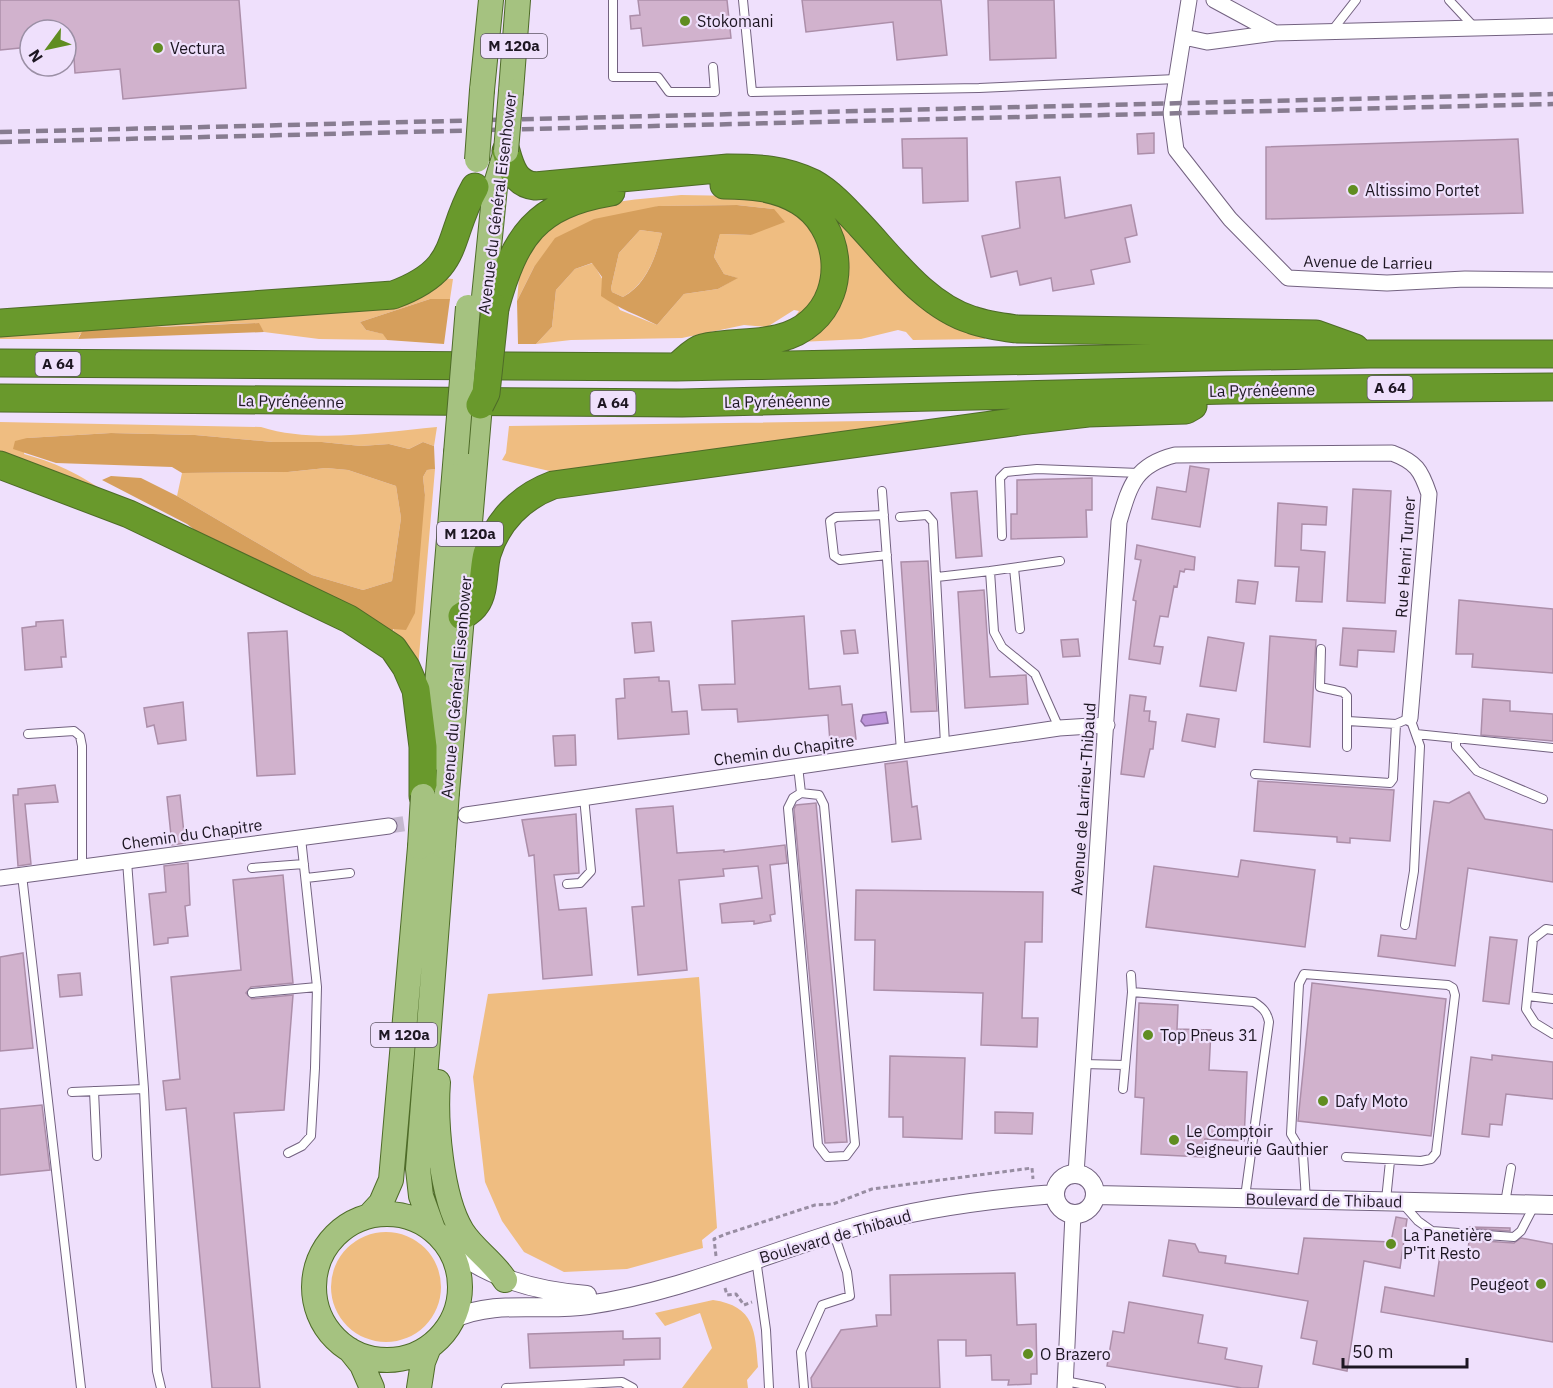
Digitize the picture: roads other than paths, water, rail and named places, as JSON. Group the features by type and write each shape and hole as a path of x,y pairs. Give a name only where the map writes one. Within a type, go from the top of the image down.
{"highway":[{"path":"506,152 511,168 517,177 525,184 535,186 728,168 760,168 797,176 831,196 912,280 931,296 960,315 989,325 1017,329 1316,334 1370,354"},
{"path":"0,323 393,295 426,280 438,269 450,250 476,174"},
{"path":"480,405 486,393 482,307 504,275 524,237 553,210 587,196 642,188 701,185 759,186 800,201 815,213 826,229 837,266 823,311 792,335 764,342 700,348 676,367"},
{"name":"La Pyrénéenne","path":"0,363 676,367 1370,354 1553,354"},
{"name":"La Pyrénéenne","path":"0,398 682,403 1227,390 1553,387"},
{"path":"462,616 477,603 487,554 495,533 521,502 553,485 1020,421 1088,413 1186,410 1227,390"},
{"path":"0,465 129,514 349,619 393,648 406,667 416,690 435,794"}],"main road":[{"name":"Avenue du Général Eisenhower","path":"482,307 476,174 491,0"},
{"name":"Avenue du Général Eisenhower","path":"435,794 432,752 495,187 506,152 518,0"},
{"name":"Avenue du Général Eisenhower","path":"369,1216 381,1203 391,1180 431,847 435,794 462,616 467,453 480,405"},
{"name":"Avenue du Général Eisenhower","path":"431,847 430,1018 418,1169 421,1196 440,1237"},
{"path":"430,1018 440,1050 437,1096 446,1186 451,1208 463,1232 495,1265 505,1280"},
{"path":"372,1388 362,1365 350,1350 327,1329 320,1315 315,1292 316,1268 322,1254 341,1230 369,1216 403,1215 440,1237 455,1258 461,1289 453,1319 429,1347 423,1362 419,1388"},
{"path":"350,1350 363,1356 390,1360 404,1359 429,1347"}],"street":[{"name":"Avenue de Larrieu","path":"1189,0 1171,113 1176,150 1230,219 1288,278 1387,283 1466,279 1553,280"},
{"path":"1214,0 1275,33"},
{"path":"1184,37 1207,42 1275,33 1330,34 1553,26"},
{"name":"Rue Henri Turner","path":"1139,473 1155,460 1175,455 1392,453 1410,459 1422,474 1429,494 1410,718"},
{"name":"Avenue de Larrieu-Thibaud","path":"1076,1174 1119,522 1128,491 1139,473"},
{"name":"Chemin du Chapitre","path":"466,815 945,744 1059,728 1107,725"},
{"name":"Chemin du Chapitre","path":"0,878 389,826"},
{"path":"1076,1174 1092,1183 1095,1195 1091,1207 1086,1211 1073,1214 1062,1209 1055,1194 1059,1181 1076,1174"},
{"name":"Boulevard de Thibaud","path":"453,1319 470,1311 489,1308 587,1305 657,1290 834,1234 919,1212 1055,1194"},
{"name":"Boulevard de Thibaud","path":"1095,1195 1544,1205"},
{"path":"1065,1384 1073,1214"},
{"name":"Boulevard de Thibaud","path":"440,1237 480,1269 505,1280 564,1294 619,1298"}],"lane":[{"path":"613,0 613,77 658,77 669,92 715,92 713,68"},
{"path":"743,0 752,92 979,88 1176,79"},
{"path":"1330,34 1356,0"},
{"path":"1449,0 1476,29"},
{"path":"1002,536 1000,478 1006,472 1037,469 1139,473"},
{"path":"882,491 901,751"},
{"path":"884,515 837,517 830,521 834,556 840,560 887,555"},
{"path":"900,517 927,515 933,522 945,744"},
{"path":"937,577 1060,561"},
{"path":"1014,568 1020,629"},
{"path":"990,571 994,632 1002,647 1035,674 1059,728"},
{"path":"1321,649 1320,687 1343,692 1347,696 1347,747"},
{"path":"1348,721 1396,724 1410,718 1420,746 1414,871 1405,925"},
{"path":"1255,774 1390,783 1393,779 1396,724"},
{"path":"28,734 74,731 80,736 82,746 82,867"},
{"path":"1416,734 1553,748"},
{"path":"1456,738 1456,747 1477,771 1543,799"},
{"path":"798,766 801,793"},
{"path":"801,793 819,795 824,805 851,1097 855,1144 846,1156 834,1158 827,1157 818,1145 788,808 793,798 801,793"},
{"path":"567,885 580,883 591,871 584,797"},
{"path":"288,1153 302,1146 311,1136 317,987 301,838"},
{"path":"127,861 144,1089 157,1371 161,1388"},
{"path":"252,868 304,864"},
{"path":"306,878 350,873"},
{"path":"22,875 81,1388"},
{"path":"1553,930 1546,929 1533,939 1526,1010 1535,1023 1553,1034"},
{"path":"1306,1200 1303,1154 1291,1134 1299,984 1304,974 1448,985 1453,988 1455,995 1436,1153 1431,1159 1421,1161 1346,1157"},
{"path":"1123,1089 1132,992 1131,975"},
{"path":"252,993 317,987"},
{"path":"1132,992 1254,1002 1267,1013 1269,1022 1245,1198"},
{"path":"1528,996 1553,999"},
{"path":"1083,1064 1125,1065"},
{"path":"72,1092 144,1089"},
{"path":"94,1091 97,1156"},
{"path":"1390,1161 1394,1202 1432,1231 1514,1237 1544,1205"},
{"path":"1505,1204 1511,1168"},
{"path":"804,1388 801,1352 822,1305 850,1296 848,1272 834,1234"},
{"path":"756,1259 766,1330 770,1388"},
{"path":"506,1388 622,1382 633,1388"},
{"path":"1065,1384 1101,1388"}],"tunnel":[{"path":"389,826 428,820"}],"railway":[{"path":"0,132 1553,94"},
{"path":"0,142 1553,104"}],"place":[{"name":"Stokomani","path":"685,21"},
{"name":"Vectura","path":"158,48"},
{"name":"Altissimo Portet","path":"1353,190"},
{"name":"Top Pneus 31","path":"1148,1035"},
{"name":"Dafy Moto","path":"1323,1101"},
{"name":"Le Comptoir Seigneurie Gauthier","path":"1174,1140"},
{"name":"La Panetière P'Tit Resto","path":"1391,1244"},
{"name":"Peugeot","path":"1541,1284"},
{"name":"O Brazero","path":"1028,1354"}]}
